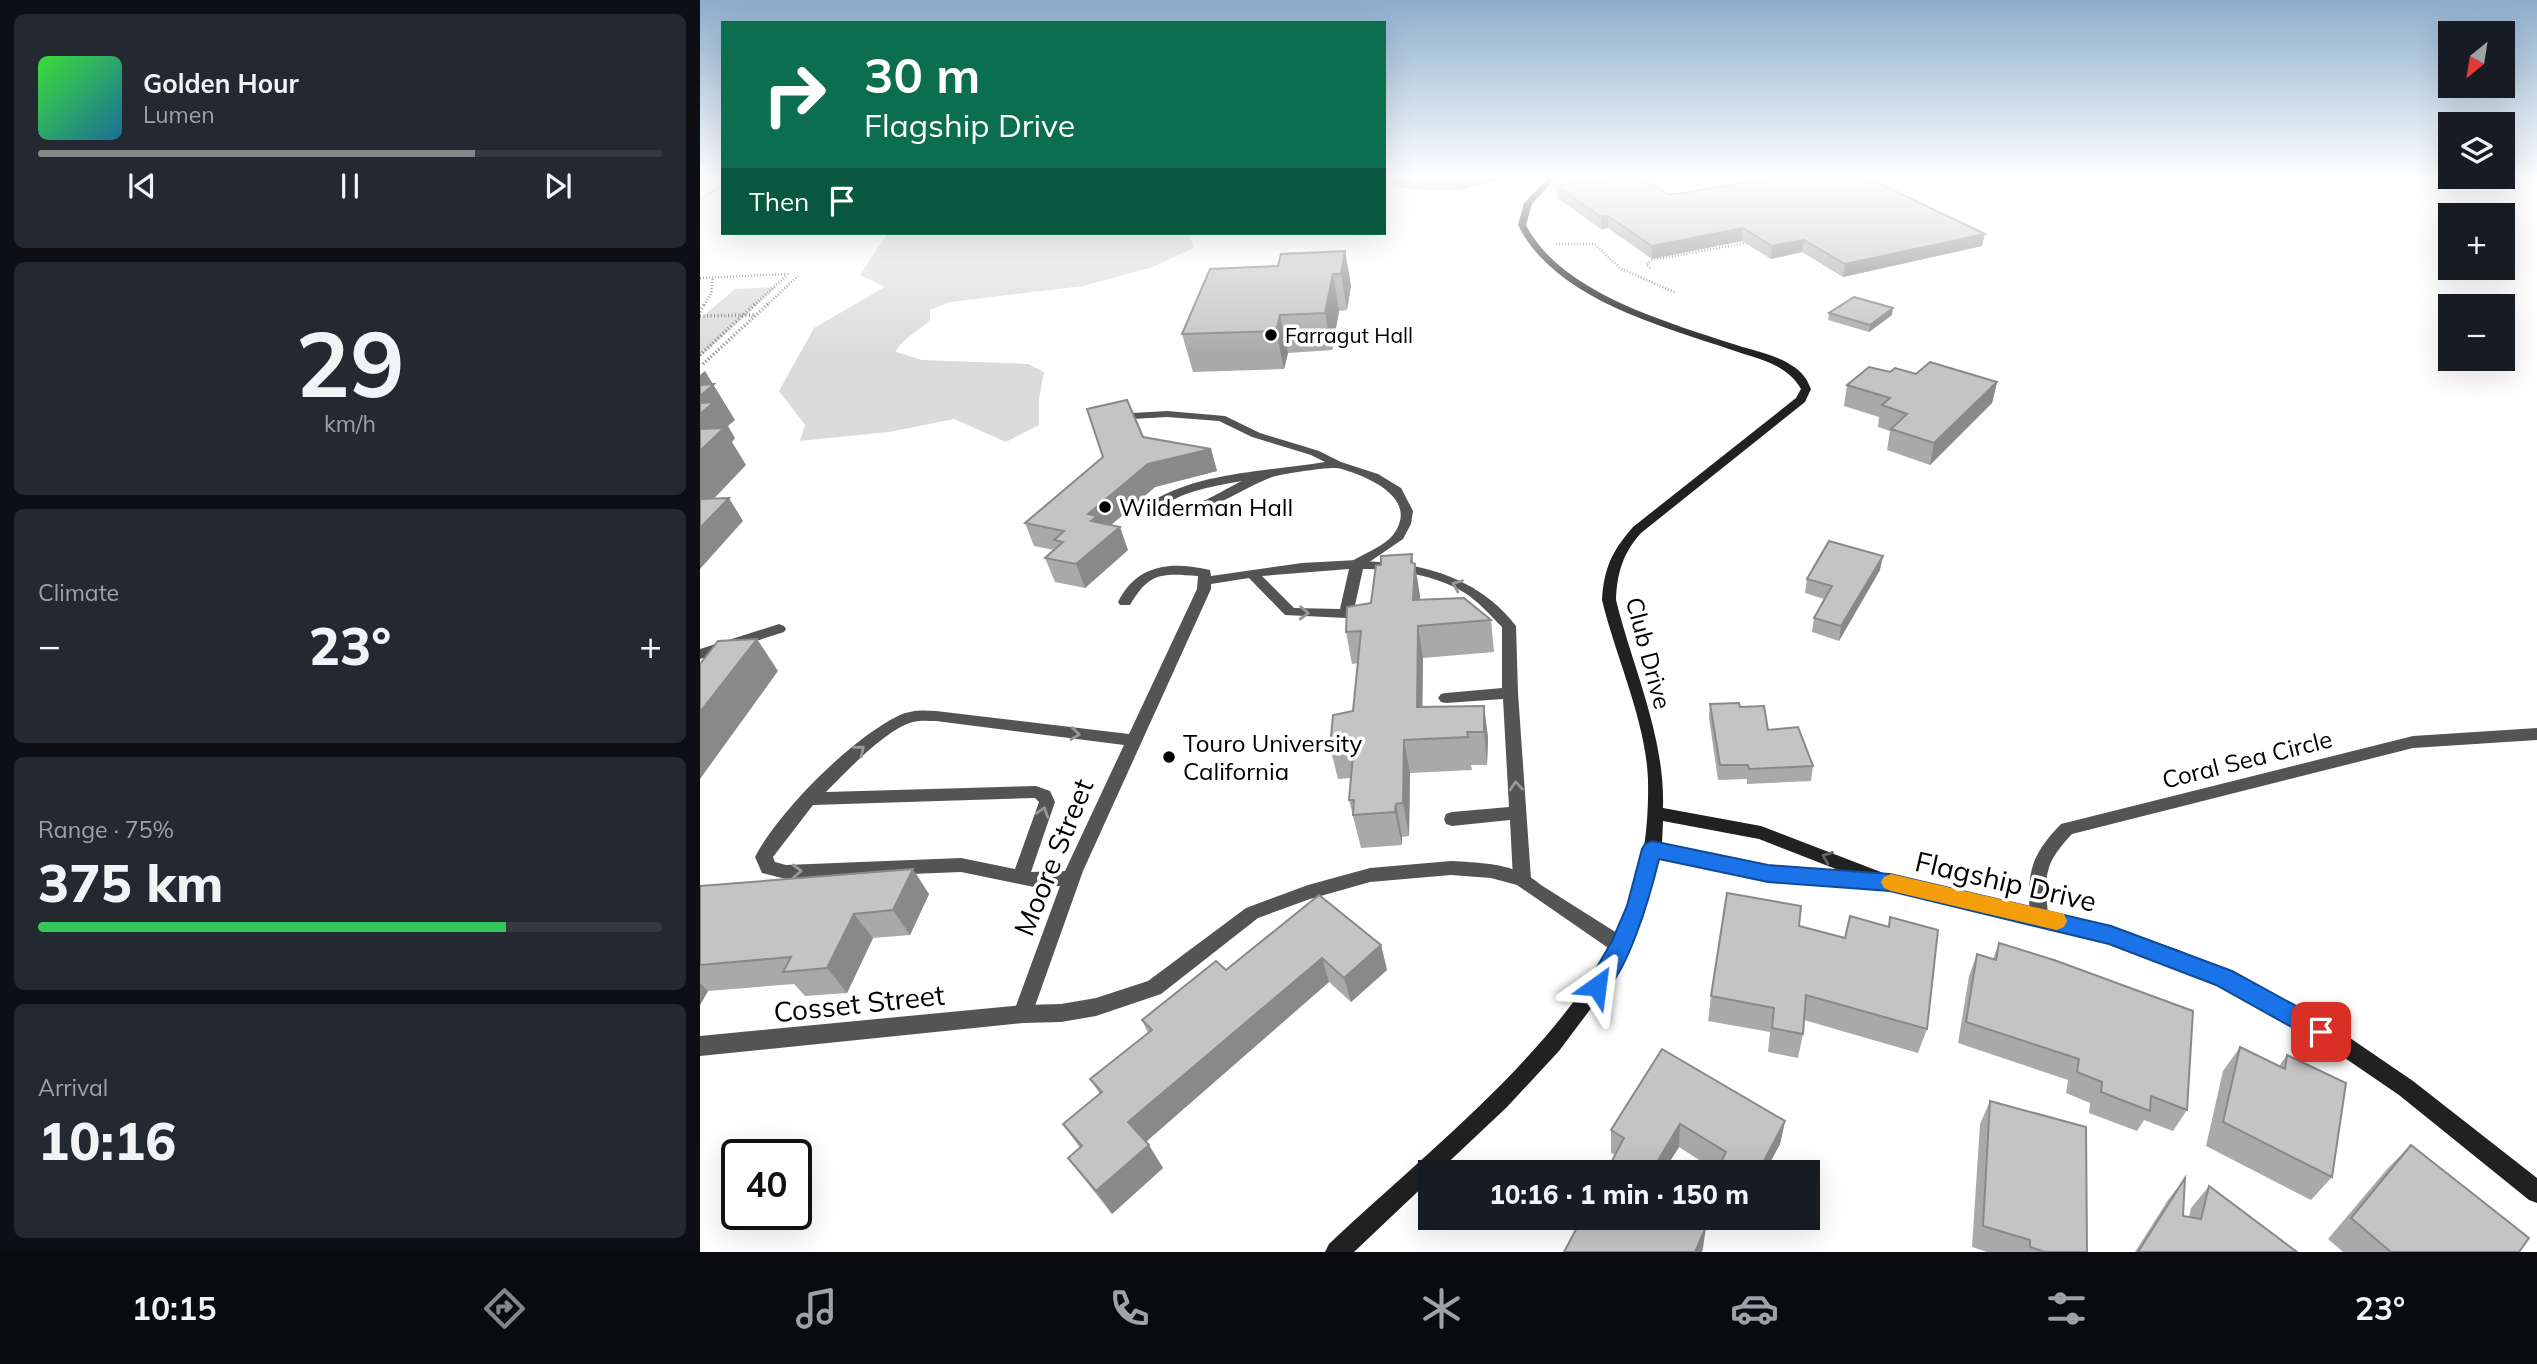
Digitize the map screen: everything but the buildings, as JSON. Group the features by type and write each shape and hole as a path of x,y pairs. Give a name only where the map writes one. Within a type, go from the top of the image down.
{"street":[{"name":"Club Drive","path":"1337,1252 1505,1093 1557,1039 1588,1001 1621,946 1637,906 1652,849 1656,776 1652,752 1609,600 1610,578 1623,546 1650,517 1801,400 1806,389 1799,376 1777,362 1656,321 1612,303 1576,282 1537,247 1529,236"},
{"path":"1103,419 1167,414 1221,418 1256,435 1315,453 1336,464 1374,477 1397,491 1407,511 1405,524 1396,539 1357,564 1346,614 1290,612 1252,574"},
{"path":"1264,477 1241,484 1195,510 1178,514 1156,511 1157,504 1169,494 1234,480 1336,464"},
{"path":"1125,602 1130,587 1151,573 1176,570 1205,573 1204,581 1357,564 1433,574 1468,588 1509,626 1510,693 1522,879"},
{"name":"Moore Street","path":"1023,1014 1071,878 1132,740 1204,589 1204,581"},
{"path":"700,654 779,629"},
{"path":"1446,698 1510,693"},
{"path":"1071,878 1034,880 961,865 786,872 768,868 764,857 773,839 849,759 891,725 908,717 936,716 1132,740"},
{"name":"Coral Sea Circle","path":"2039,916 2036,875 2042,856 2067,828 2413,742 2537,734"},
{"path":"812,799 1036,792 1044,795 1047,802 1021,876"},
{"path":"1452,819 1518,813"},
{"name":"Flagship Drive","path":"1656,813 1761,833 1890,882 2111,935 2224,978 2343,1045 2406,1088 2537,1192"},
{"name":"Flagship Drive","path":"1652,849 1775,874 1890,882"},
{"path":"1023,1014 1061,1013 1096,1007 1154,988 1252,913 1308,892 1370,875 1405,870 1451,868 1491,872 1522,879 1621,946"},
{"name":"Cosset Street","path":"700,1046 1023,1014"}],"path":[{"path":"1650,268 1646,264 1651,260 1680,254 1692,255 1757,240"},
{"path":"1537,247 1570,242 1594,244 1620,268 1676,293"},
{"path":"700,278 788,274 700,355"},
{"path":"703,364 798,276"},
{"path":"713,277 711,293 700,314 755,315"}],"shaded area":[{"path":"886,236 1188,236 1193,248 1153,267 1083,286 950,302 930,310 930,320 906,339 896,352 922,360 1028,364 1044,372 1039,399 1039,425 1006,442 954,419 889,432 800,441 805,425 779,391 814,328 885,287 860,275"},
{"path":"777,287 700,357 700,319 735,289"}],"slow traffic":[{"path":"1891,882 2056,921"}],"place":[{"name":"Farragut Hall","path":"1271,335"},
{"name":"Wilderman Hall","path":"1105,507"},
{"name":"Touro University California","path":"1169,757"}],"route":[{"path":"1597,986 1621,946 1647,875 1652,849 1750,871 1890,882 2111,935 2224,978 2321,1032"}]}
